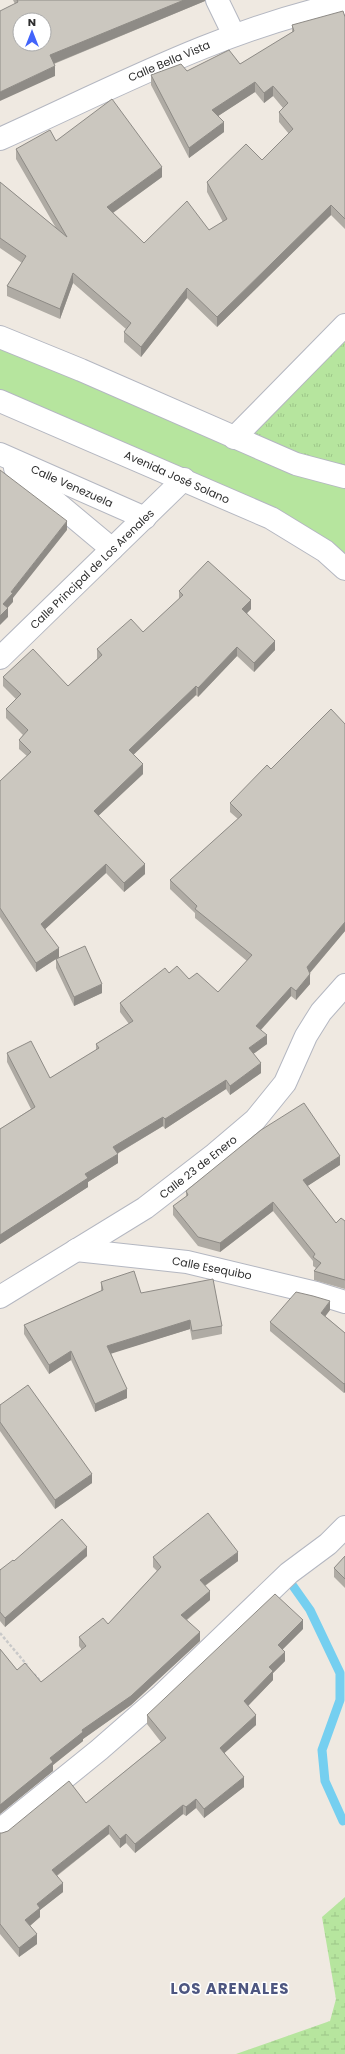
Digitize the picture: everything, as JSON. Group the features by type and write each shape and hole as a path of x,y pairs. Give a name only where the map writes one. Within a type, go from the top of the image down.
{"street":[{"path":"217,0 234,35"},
{"name":"Calle Bella Vista","path":"0,139 130,78 204,46 257,26 345,3"},
{"path":"234,438 345,325"},
{"path":"0,337 81,370 296,464 345,477"},
{"name":"Avenida José Solano","path":"0,401 270,518 325,551 345,569"},
{"name":"Calle Venezuela","path":"0,455 145,518"},
{"name":"Calle Venezuela","path":"0,455 112,549"},
{"name":"Calle Principal de Los Arenales","path":"0,658 184,480"},
{"name":"Calle 23 de Enero","path":"0,1297 150,1204 215,1154 255,1120 285,1083 306,1036 321,1012 345,985"},
{"name":"Calle Esequibo","path":"76,1250 186,1262 297,1288 345,1302"},
{"path":"0,1830 99,1750 162,1695 284,1578 328,1544 345,1527"}],"path":[{"path":"0,1634 44,1686"}],"green space":[{"path":"345,325 345,477 245,443"},
{"path":"0,337 345,477 345,569 325,551 0,401"},
{"path":"345,1897 345,2054 236,2054 330,2021 336,1999 322,1917"}],"building":[{"path":"17,0 184,0 50,55 55,66 0,92 0,11 18,2"},
{"path":"343,11 345,17 345,219 331,205 217,317 187,288 141,347 124,332 131,323 73,273 60,309 7,286 26,256 0,238 0,182 67,237 16,149 50,130 56,141 112,99 162,167 107,207 144,243 187,201 209,230 227,219 207,182 246,144 262,160 293,129 279,112 288,103 273,86 264,93 255,82 212,110 224,122 189,148 151,75 181,64 187,71 229,50 240,64 294,31 292,25"},
{"path":"0,470 67,521 11,592 13,593 3,604 8,608 0,616"},
{"path":"208,561 251,600 242,609 275,641 254,663 237,647 198,688 196,686 129,750 143,764 94,811 145,864 124,883 106,864 41,924 59,948 36,963 0,908 0,781 31,752 19,740 28,730 6,709 21,694 3,677 33,649 68,686 102,655 97,649 131,619 143,632 183,595 179,591"},
{"path":"331,709 345,724 345,922 307,967 310,974 296,991 291,987 256,1026 267,1035 249,1048 261,1063 230,1086 226,1080 165,1119 163,1117 113,1147 118,1154 85,1174 88,1178 0,1235 0,1129 35,1107 7,1053 31,1041 50,1078 99,1048 96,1044 133,1021 120,1003 165,968 169,973 177,966 189,979 197,973 218,992 252,955 195,909 197,906 170,880 242,815 230,803 267,765 271,769"},
{"path":"85,946 102,984 74,997 56,959"},
{"path":"304,1103 340,1156 303,1180 336,1223 341,1218 345,1221 345,1280 314,1271 321,1263 313,1257 315,1254 273,1202 220,1243 198,1237 173,1206 188,1195 186,1191 261,1130"},
{"path":"134,1271 141,1293 213,1279 222,1326 192,1331 190,1320 107,1346 127,1389 95,1404 71,1351 49,1365 24,1325 103,1290 101,1282"},
{"path":"296,1292 330,1301 321,1313 345,1333 344,1384 270,1322"},
{"path":"28,1385 92,1474 55,1500 0,1422 0,1405"},
{"path":"208,1513 238,1552 200,1580 210,1591 181,1615 200,1632 131,1696 82,1730 83,1732 50,1758 53,1762 0,1805 0,1649 17,1670 25,1663 41,1682 86,1646 79,1637 103,1618 108,1624 161,1567 153,1557"},
{"path":"62,1519 87,1547 5,1618 0,1612 0,1570 13,1560 14,1561"},
{"path":"345,1556 345,1579 334,1568"},
{"path":"275,1594 303,1620 278,1645 285,1652 269,1667 273,1671 244,1701 256,1715 220,1748 244,1777 204,1809 196,1799 186,1807 183,1805 135,1844 126,1834 120,1839 109,1825 52,1870 63,1883 37,1904 40,1908 25,1920 37,1934 19,1948 0,1924 0,1833 8,1831 69,1781 86,1803 166,1738 147,1715"}],"waterway":[{"path":"293,1586 310,1610 340,1673 340,1700 322,1750 325,1781 343,1821"}],"district":[{"name":"LOS ARENALES","path":"230,1989"}]}
